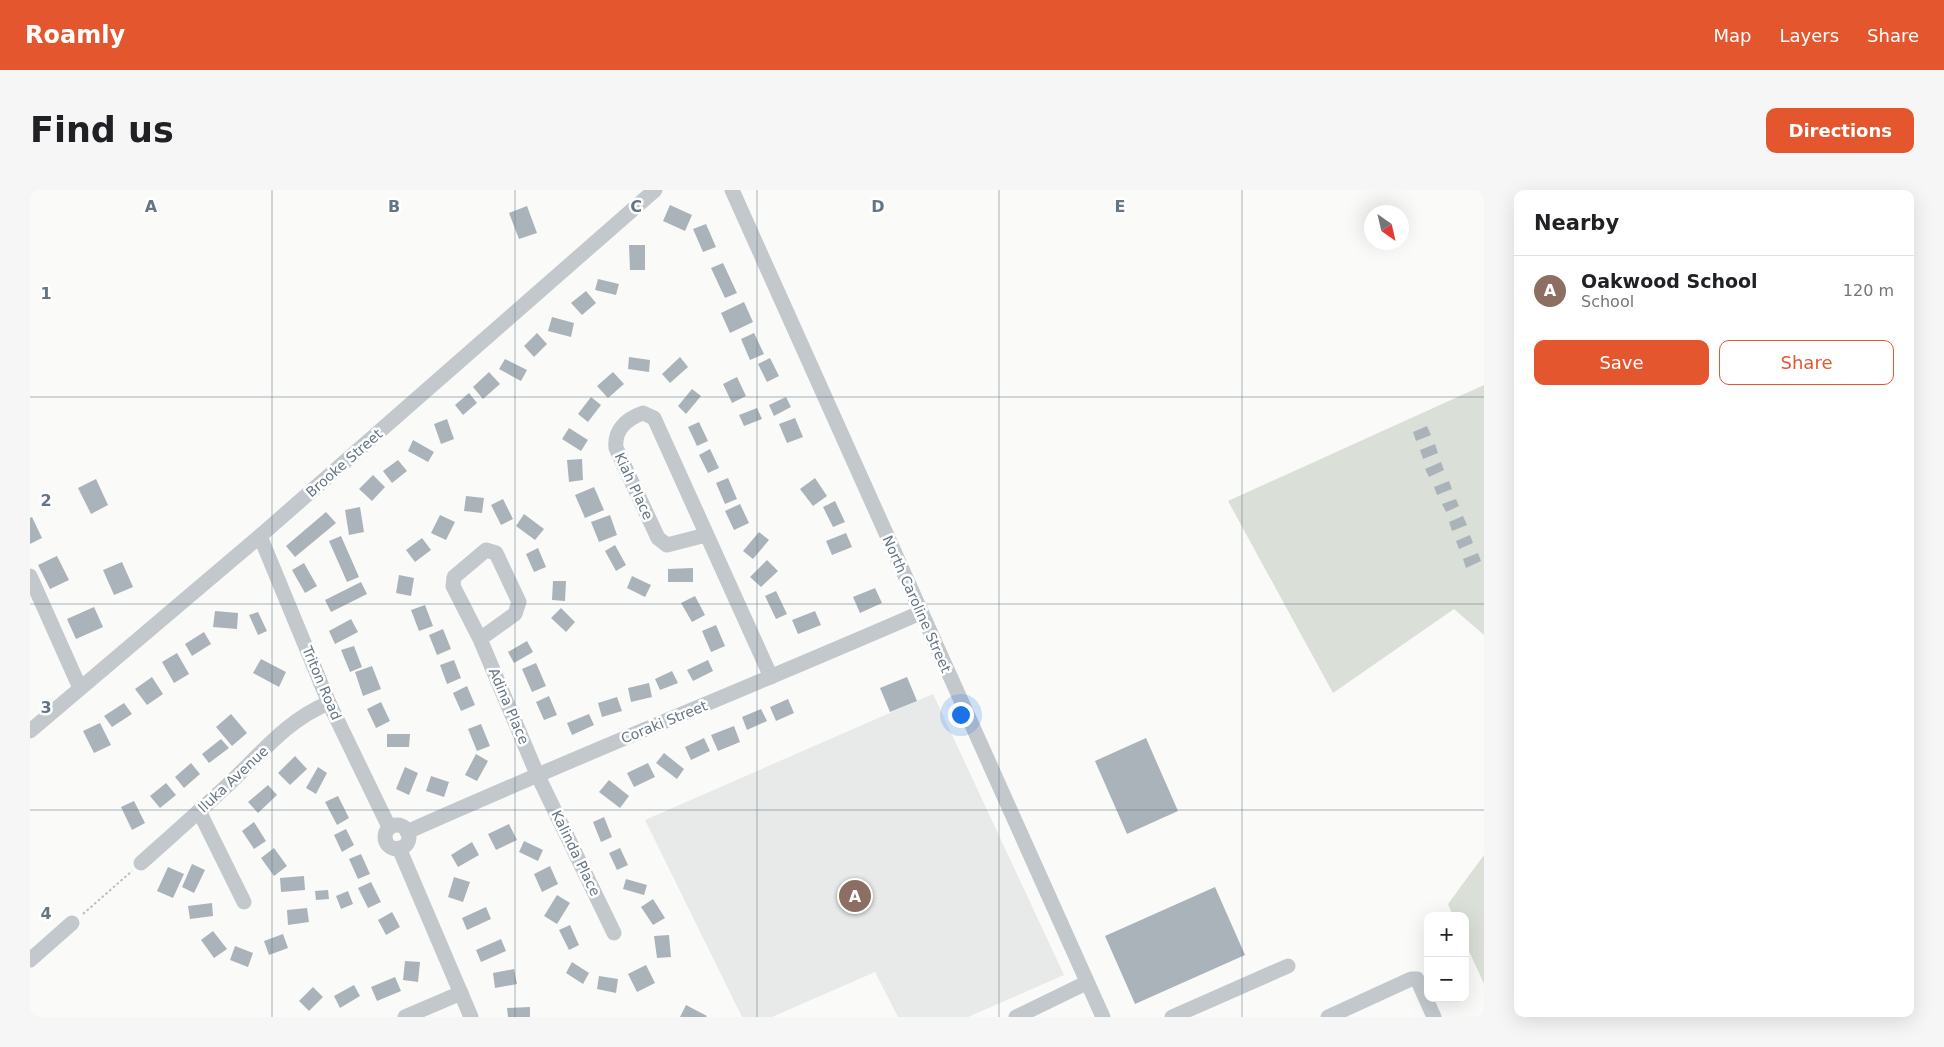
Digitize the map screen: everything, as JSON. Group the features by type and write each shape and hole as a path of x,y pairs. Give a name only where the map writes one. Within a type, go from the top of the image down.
{"street":[{"name":"Brooke Street","path":"30,731 260,536 654,190"},
{"name":"North Caroline Street","path":"732,190 1086,983 1103,1017"},
{"name":"Kiah Place","path":"706,535 667,545 658,538 616,448 615,438 621,428 632,417 643,414 654,418 771,677"},
{"name":"Triton Road","path":"260,536 329,703 389,827"},
{"name":"Adina Place","path":"480,639 515,614 519,602 496,554 486,550 454,577 453,586 480,639 537,774"},
{"path":"30,576 80,688"},
{"name":"Coraki Street","path":"408,832 537,774 771,677 920,612"},
{"name":"Iluka Avenue","path":"141,863 294,722 329,703"},
{"name":"Kalinda Place","path":"537,774 614,933"},
{"path":"199,811 244,902"},
{"path":"400,825 408,832 408,840 403,847 391,847 385,841 385,833 389,827 400,825"},
{"path":"399,848 472,1017"},
{"path":"30,960 72,923"},
{"path":"1172,1017 1288,966"},
{"path":"1328,1017 1411,979 1418,980 1434,1017"},
{"path":"1016,1017 1086,983"},
{"path":"405,1017 461,993"}],"path":[{"path":"72,923 141,863"}],"shaded area":[{"path":"1484,385 1484,635 1454,609 1333,693 1228,501"},
{"path":"933,694 1064,975 968,1017 898,1017 875,972 772,1017 742,1017 645,820"},
{"path":"1484,855 1484,984 1469,951 1469,912 1451,912 1448,904"}],"building":[{"path":"670,205 692,215 685,231 663,221"},
{"path":"527,206 537,233 519,239 509,213"},
{"path":"706,224 716,247 703,252 693,229"},
{"path":"629,245 645,245 645,270 630,270"},
{"path":"723,263 737,293 725,298 711,268"},
{"path":"598,279 619,284 616,295 595,290"},
{"path":"586,291 596,303 582,315 571,303"},
{"path":"744,302 753,322 730,333 721,313"},
{"path":"552,317 574,323 571,337 548,331"},
{"path":"537,333 547,344 534,357 524,346"},
{"path":"754,333 764,354 750,360 741,339"},
{"path":"629,357 650,360 649,372 628,369"},
{"path":"680,357 688,367 670,383 662,374"},
{"path":"770,358 779,376 767,382 758,364"},
{"path":"505,359 527,370 521,381 499,369"},
{"path":"489,372 500,384 483,399 473,387"},
{"path":"613,372 624,384 608,398 597,386"},
{"path":"737,377 746,396 732,403 723,384"},
{"path":"692,389 701,396 686,414 678,406"},
{"path":"469,393 477,403 463,415 455,405"},
{"path":"591,397 601,405 588,422 578,414"},
{"path":"786,397 791,407 774,416 769,405"},
{"path":"757,408 762,419 744,426 739,415"},
{"path":"795,418 803,437 787,443 779,424"},
{"path":"447,419 454,439 441,444 434,424"},
{"path":"699,422 708,441 697,446 688,427"},
{"path":"1427,426 1431,435 1416,441 1413,432"},
{"path":"569,428 588,440 581,451 562,439"},
{"path":"413,440 434,452 428,462 408,451"},
{"path":"1435,444 1438,453 1423,459 1420,450"},
{"path":"710,449 719,468 708,473 699,455"},
{"path":"582,459 583,480 569,482 567,460"},
{"path":"398,460 407,471 392,483 383,471"},
{"path":"1441,462 1444,470 1429,477 1425,469"},
{"path":"373,475 385,487 372,501 359,489"},
{"path":"728,478 737,499 725,504 716,483"},
{"path":"815,478 827,496 813,506 800,489"},
{"path":"96,479 108,505 91,514 78,488"},
{"path":"1449,481 1452,489 1437,495 1434,487"},
{"path":"594,487 604,510 585,518 575,495"},
{"path":"466,496 484,498 482,513 464,511"},
{"path":"503,499 513,519 501,525 491,505"},
{"path":"1456,499 1459,506 1446,512 1442,504"},
{"path":"835,501 845,522 833,527 823,507"},
{"path":"740,504 749,523 734,530 725,511"},
{"path":"360,507 364,532 349,535 345,510"},
{"path":"326,512 336,523 295,557 286,546"},
{"path":"524,514 544,529 535,540 516,526"},
{"path":"440,515 455,522 446,540 431,533"},
{"path":"610,515 617,535 599,542 591,522"},
{"path":"1463,516 1467,525 1452,531 1449,522"},
{"path":"32,517 42,538 30,544 30,518"},
{"path":"759,532 769,540 753,559 743,551"},
{"path":"846,533 852,547 832,555 826,541"},
{"path":"1470,535 1473,543 1459,549 1456,541"},
{"path":"341,536 359,577 347,582 329,541"},
{"path":"422,538 431,550 415,562 406,550"},
{"path":"615,545 626,565 616,571 605,551"},
{"path":"538,548 546,567 534,572 526,554"},
{"path":"1478,553 1481,561 1466,568 1463,559"},
{"path":"57,556 69,580 50,589 38,565"},
{"path":"767,560 778,571 761,587 750,577"},
{"path":"122,562 133,587 114,595 103,570"},
{"path":"304,563 317,586 305,593 292,570"},
{"path":"693,568 693,582 668,582 668,569"},
{"path":"399,575 414,578 411,596 396,593"},
{"path":"632,576 651,585 645,597 627,588"},
{"path":"553,581 566,581 565,601 552,600"},
{"path":"361,582 367,594 331,612 325,600"},
{"path":"875,588 882,603 860,613 853,597"},
{"path":"776,591 787,614 776,619 765,596"},
{"path":"695,596 705,615 692,622 681,603"},
{"path":"425,605 433,626 419,631 411,610"},
{"path":"94,607 103,627 76,639 67,619"},
{"path":"561,608 575,622 566,632 551,618"},
{"path":"215,611 238,613 237,629 213,627"},
{"path":"815,611 821,625 798,634 792,620"},
{"path":"258,612 267,631 258,635 249,615"},
{"path":"351,619 358,632 335,644 329,631"},
{"path":"716,625 725,646 711,652 702,631"},
{"path":"443,629 451,649 437,655 429,635"},
{"path":"204,632 211,644 192,656 185,644"},
{"path":"527,641 533,652 514,663 508,652"},
{"path":"354,646 362,667 350,672 341,650"},
{"path":"177,653 189,674 174,683 162,662"},
{"path":"261,659 286,672 279,687 253,673"},
{"path":"454,660 461,678 447,684 440,665"},
{"path":"708,660 713,671 693,681 687,670"},
{"path":"536,663 546,686 532,692 522,669"},
{"path":"372,666 381,689 363,696 355,672"},
{"path":"672,671 678,683 660,690 655,679"},
{"path":"152,677 163,694 147,705 135,689"},
{"path":"907,677 917,701 890,712 880,688"},
{"path":"649,683 652,697 631,702 628,688"},
{"path":"467,686 475,705 461,711 453,693"},
{"path":"549,696 557,715 544,720 536,702"},
{"path":"617,697 622,711 602,717 598,703"},
{"path":"788,699 794,713 776,721 770,707"},
{"path":"381,702 390,721 376,728 367,709"},
{"path":"124,703 132,714 112,727 104,716"},
{"path":"761,709 767,721 747,730 742,717"},
{"path":"231,714 247,733 232,746 216,727"},
{"path":"589,714 594,725 572,735 567,723"},
{"path":"100,723 111,745 94,753 83,731"},
{"path":"481,724 490,746 477,751 468,729"},
{"path":"734,726 740,742 718,751 711,735"},
{"path":"387,734 410,734 409,747 387,747"},
{"path":"704,738 710,751 691,760 685,747"},
{"path":"1146,738 1178,811 1127,834 1095,761"},
{"path":"221,739 229,748 209,763 202,754"},
{"path":"664,753 684,769 677,779 656,763"},
{"path":"476,754 488,761 477,781 465,775"},
{"path":"295,756 307,769 290,785 278,773"},
{"path":"191,763 200,774 184,788 175,777"},
{"path":"648,763 655,777 634,787 627,773"},
{"path":"318,767 327,773 316,794 306,788"},
{"path":"405,767 418,773 409,795 396,789"},
{"path":"431,776 449,782 444,797 426,791"},
{"path":"609,780 629,796 620,808 599,792"},
{"path":"166,783 176,795 160,808 150,796"},
{"path":"268,785 277,795 258,813 248,802"},
{"path":"338,796 349,818 337,825 325,802"},
{"path":"134,801 145,823 132,830 121,807"},
{"path":"604,817 612,837 601,842 593,822"},
{"path":"254,822 266,841 254,849 242,831"},
{"path":"509,824 517,840 496,850 488,834"},
{"path":"346,829 354,845 342,852 334,835"},
{"path":"524,841 543,850 538,861 519,852"},
{"path":"472,842 479,855 458,867 451,855"},
{"path":"274,848 287,866 274,876 261,858"},
{"path":"620,848 628,865 617,870 609,853"},
{"path":"361,854 370,874 358,879 349,859"},
{"path":"192,864 205,870 194,893 182,887"},
{"path":"550,866 558,884 542,892 534,874"},
{"path":"168,867 184,874 173,898 157,891"},
{"path":"304,876 305,890 281,892 280,878"},
{"path":"454,877 470,882 463,902 448,897"},
{"path":"626,879 647,885 644,895 623,889"},
{"path":"371,882 381,902 368,908 358,888"},
{"path":"1215,887 1245,955 1135,1004 1105,936"},
{"path":"328,890 329,899 316,900 315,891"},
{"path":"348,891 353,904 341,909 336,896"},
{"path":"557,895 570,903 557,924 544,916"},
{"path":"653,899 665,918 653,925 641,907"},
{"path":"212,903 213,916 190,919 188,906"},
{"path":"486,907 491,919 467,930 462,918"},
{"path":"307,908 309,922 288,925 287,910"},
{"path":"392,912 400,927 386,935 378,920"},
{"path":"570,925 579,945 569,950 559,930"},
{"path":"213,931 227,949 214,958 201,940"},
{"path":"283,934 288,948 269,955 264,941"},
{"path":"669,935 671,957 657,958 654,936"},
{"path":"501,939 506,951 481,962 476,950"},
{"path":"235,946 253,953 248,967 230,960"},
{"path":"405,961 420,962 418,982 403,980"},
{"path":"572,962 589,973 583,984 566,973"},
{"path":"646,965 655,983 637,992 628,974"},
{"path":"514,969 517,984 495,988 493,973"},
{"path":"599,976 618,979 616,993 597,989"},
{"path":"395,977 401,991 377,1001 371,987"},
{"path":"354,985 360,996 340,1008 334,996"},
{"path":"313,987 323,997 309,1011 299,1001"},
{"path":"686,1005 707,1016 680,1017"},
{"path":"530,1007 530,1017 508,1017 507,1008"}],"place":[{"name":"Oakwood School","path":"855,896"}]}
